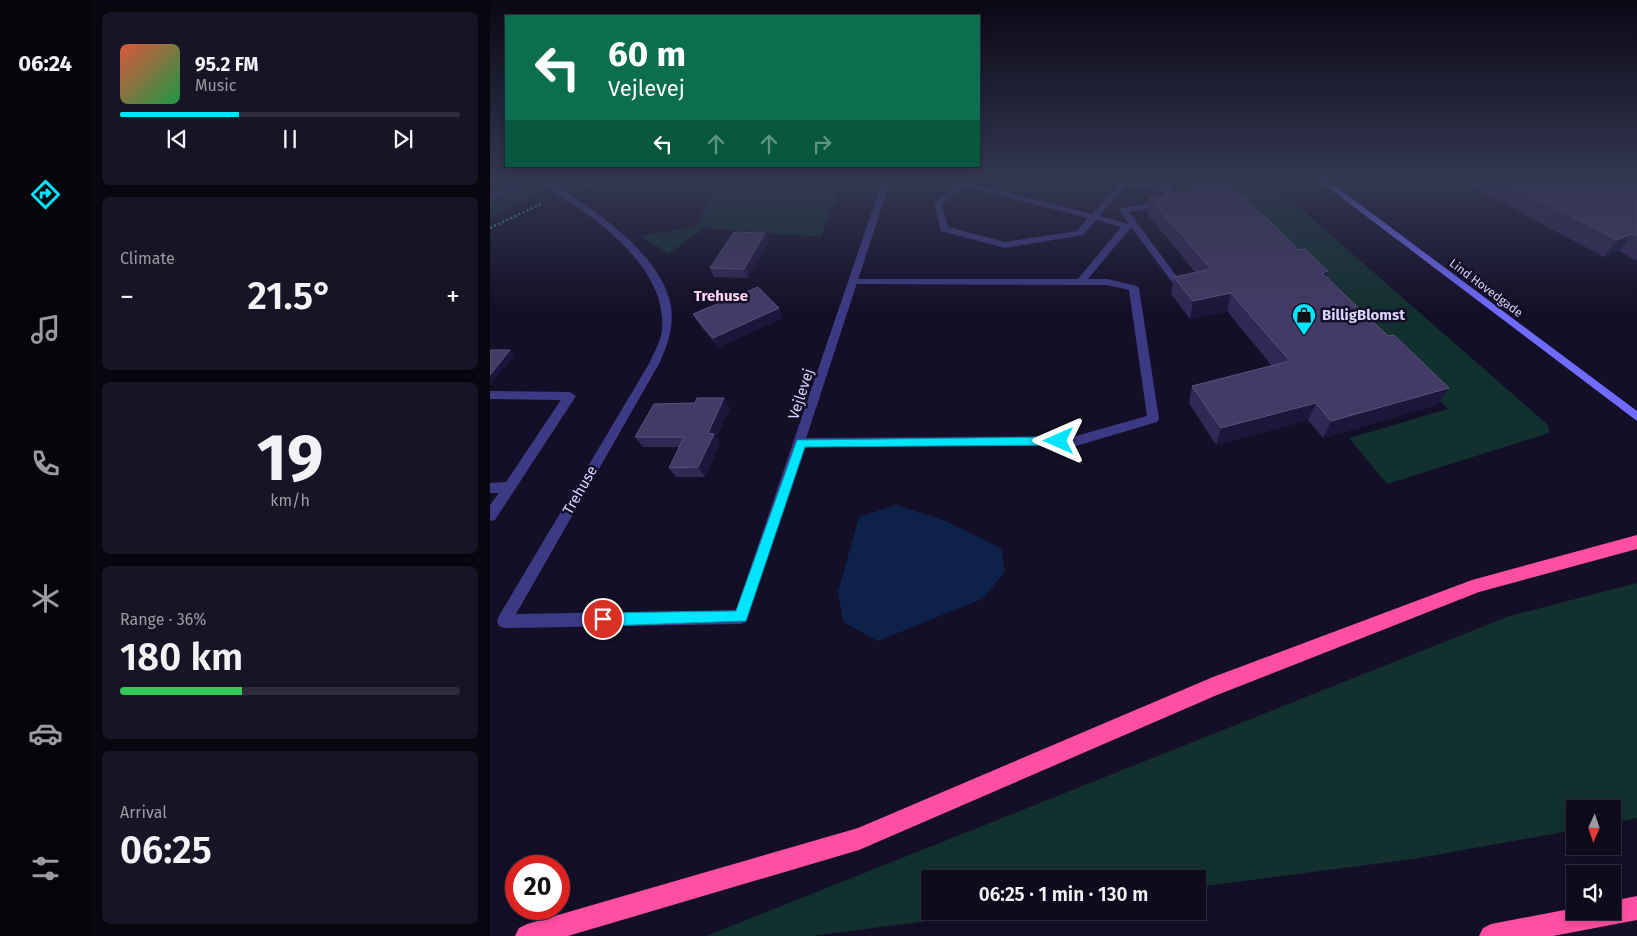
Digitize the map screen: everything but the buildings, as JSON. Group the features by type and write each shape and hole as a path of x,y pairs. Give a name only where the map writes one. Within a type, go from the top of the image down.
{"highway":[{"path":"528,936 859,839 1213,687 1478,585 1637,542"},
{"path":"1491,936 1637,908"}],"main road":[{"name":"Lind Hovedgade","path":"1379,223 1637,416"}],"street":[{"name":"Trehuse","path":"604,223 619,234 651,273 665,301 667,330 655,362 504,621 741,617"},
{"name":"Vejlevej","path":"741,617 874,223"},
{"path":"942,223 944,230 1005,245 1080,233 1089,223"},
{"path":"1120,223 1131,225 1178,284"},
{"path":"1081,282 1131,225"},
{"path":"801,443 1076,441 1153,419 1134,288 1107,282 854,282"},
{"path":"490,395 570,396 500,495 490,516"},
{"path":"490,488 500,495"}],"green space":[{"path":"698,223 827,223 821,237 704,228 669,254 640,236 696,226"},
{"path":"1262,223 1317,223 1549,426 1549,433 1387,484 1349,438 1448,409"},
{"path":"1637,583 1637,818 1621,821 1621,800 1566,800 1566,832 1413,859 1206,886 1206,870 921,870 921,920 935,920 811,936 706,936 1509,616"}],"water":[{"path":"896,505 943,520 1001,548 1005,572 982,599 878,641 843,622 838,592 859,517"}],"place":[{"name":"BilligBlomst","path":"1304,336"}],"district":[{"name":"Trehuse","path":"721,296"}],"route":[{"path":"603,619 741,617 801,443 1059,441"}]}
